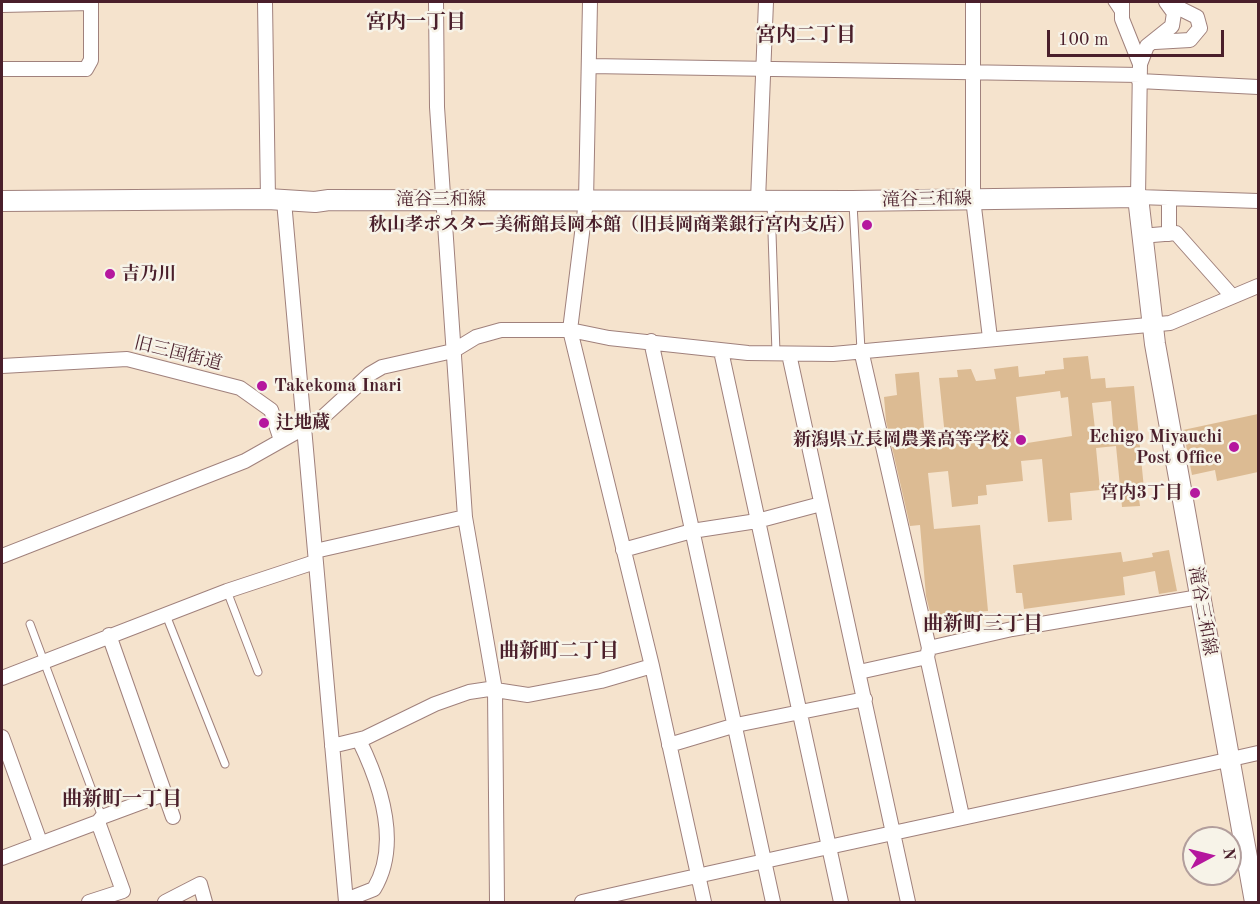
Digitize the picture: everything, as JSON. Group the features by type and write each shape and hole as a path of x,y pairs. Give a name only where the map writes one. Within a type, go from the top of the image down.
{"main road":[{"name":"滝谷三和線","path":"2,201 852,201 1138,197 1153,325 1199,597 1255,903"}],"street":[{"path":"2,5 91,2 91,60 86,69 2,69"},
{"path":"265,2 276,200 305,426 346,901 374,889 384,864 387,830 382,802 370,762 359,740"},
{"path":"436,2 436,107 453,351 460,416 465,517 495,690 497,903"},
{"path":"590,2 586,201 570,330 652,666 704,903"},
{"path":"765,200 766,2"},
{"path":"973,2 973,200 990,338"},
{"path":"1122,2 1122,19 1140,73"},
{"path":"1167,2 1171,7 1174,20 1168,31 1147,46 1140,73 1138,197 1258,201"},
{"path":"1155,42 1191,40 1200,28 1197,17 1167,2"},
{"path":"590,66 1140,73 1258,87"},
{"path":"1169,199 1169,234"},
{"path":"1141,236 1176,233 1183,238 1232,296"},
{"path":"2,556 229,468 333,409 362,381 382,367 453,351 476,337 501,330 570,330 609,338 651,341 721,351 833,354 1170,323 1258,286"},
{"path":"651,341 773,903"},
{"path":"861,350 962,816"},
{"path":"721,351 841,903"},
{"path":"782,354 821,504 908,903"},
{"name":"旧三国街道","path":"2,366 127,359 240,388 271,410 281,440"},
{"path":"623,550 692,531 757,522 821,504"},
{"path":"2,678 315,557 465,517"},
{"path":"859,672 1012,629 1199,597"},
{"path":"109,635 173,817"},
{"path":"332,746 359,740 458,695 480,689 528,695 600,681 652,666"},
{"path":"669,745 736,725 865,699"},
{"path":"2,737 40,842"},
{"path":"582,903 698,875 829,849 962,816 1258,753"},
{"path":"2,858 164,794"},
{"path":"89,903 123,891 100,820"},
{"path":"165,903 200,884 204,903"}],"lane":[{"path":"1112,2 1122,19"},
{"path":"765,200 782,354"},
{"path":"852,201 861,350"},
{"path":"227,591 258,672"},
{"path":"166,615 225,764"},
{"path":"30,624 100,820"}],"building":[{"path":"1088,356 1091,379 1105,378 1106,388 1134,386 1145,499 1139,499 1140,506 1122,507 1116,446 1096,448 1100,490 1070,493 1072,520 1048,522 1042,459 1021,461 1023,481 986,485 987,495 978,496 978,504 952,507 948,471 928,473 934,529 980,525 988,611 931,616 926,596 920,525 910,526 886,421 884,397 897,395 895,374 919,372 926,449 946,446 939,378 958,377 957,370 971,369 976,381 996,379 994,369 1018,366 1019,377 1045,374 1045,371 1064,369 1063,358","holes":["1060,391 1061,398 1068,397 1072,436 1021,444 1016,397","1111,401 1114,436 1096,438 1092,403"]},
{"path":"1258,414 1258,472 1217,481 1215,470 1192,475 1183,430"},
{"path":"1169,550 1177,591 1159,594 1155,571 1123,577 1125,595 1024,609 1022,593 1016,593 1013,565 1121,552 1123,562 1153,557 1152,553"}],"place":[{"name":"秋山孝ポスター美術館長岡本館（旧長岡商業銀行宮内支店）","path":"867,225"},
{"name":"吉乃川","path":"110,274"},
{"name":"Takekoma Inari","path":"262,386"},
{"name":"辻地蔵","path":"264,423"},
{"name":"新潟県立長岡農業高等学校","path":"1021,440"},
{"name":"Echigo Miyauchi Post Office","path":"1234,447"},
{"name":"宮内3丁目","path":"1195,493"}],"district":[{"name":"宮内一丁目","path":"416,23"},
{"name":"宮内二丁目","path":"806,36"},
{"name":"曲新町三丁目","path":"983,625"},
{"name":"曲新町二丁目","path":"559,652"},
{"name":"曲新町一丁目","path":"122,800"}]}
